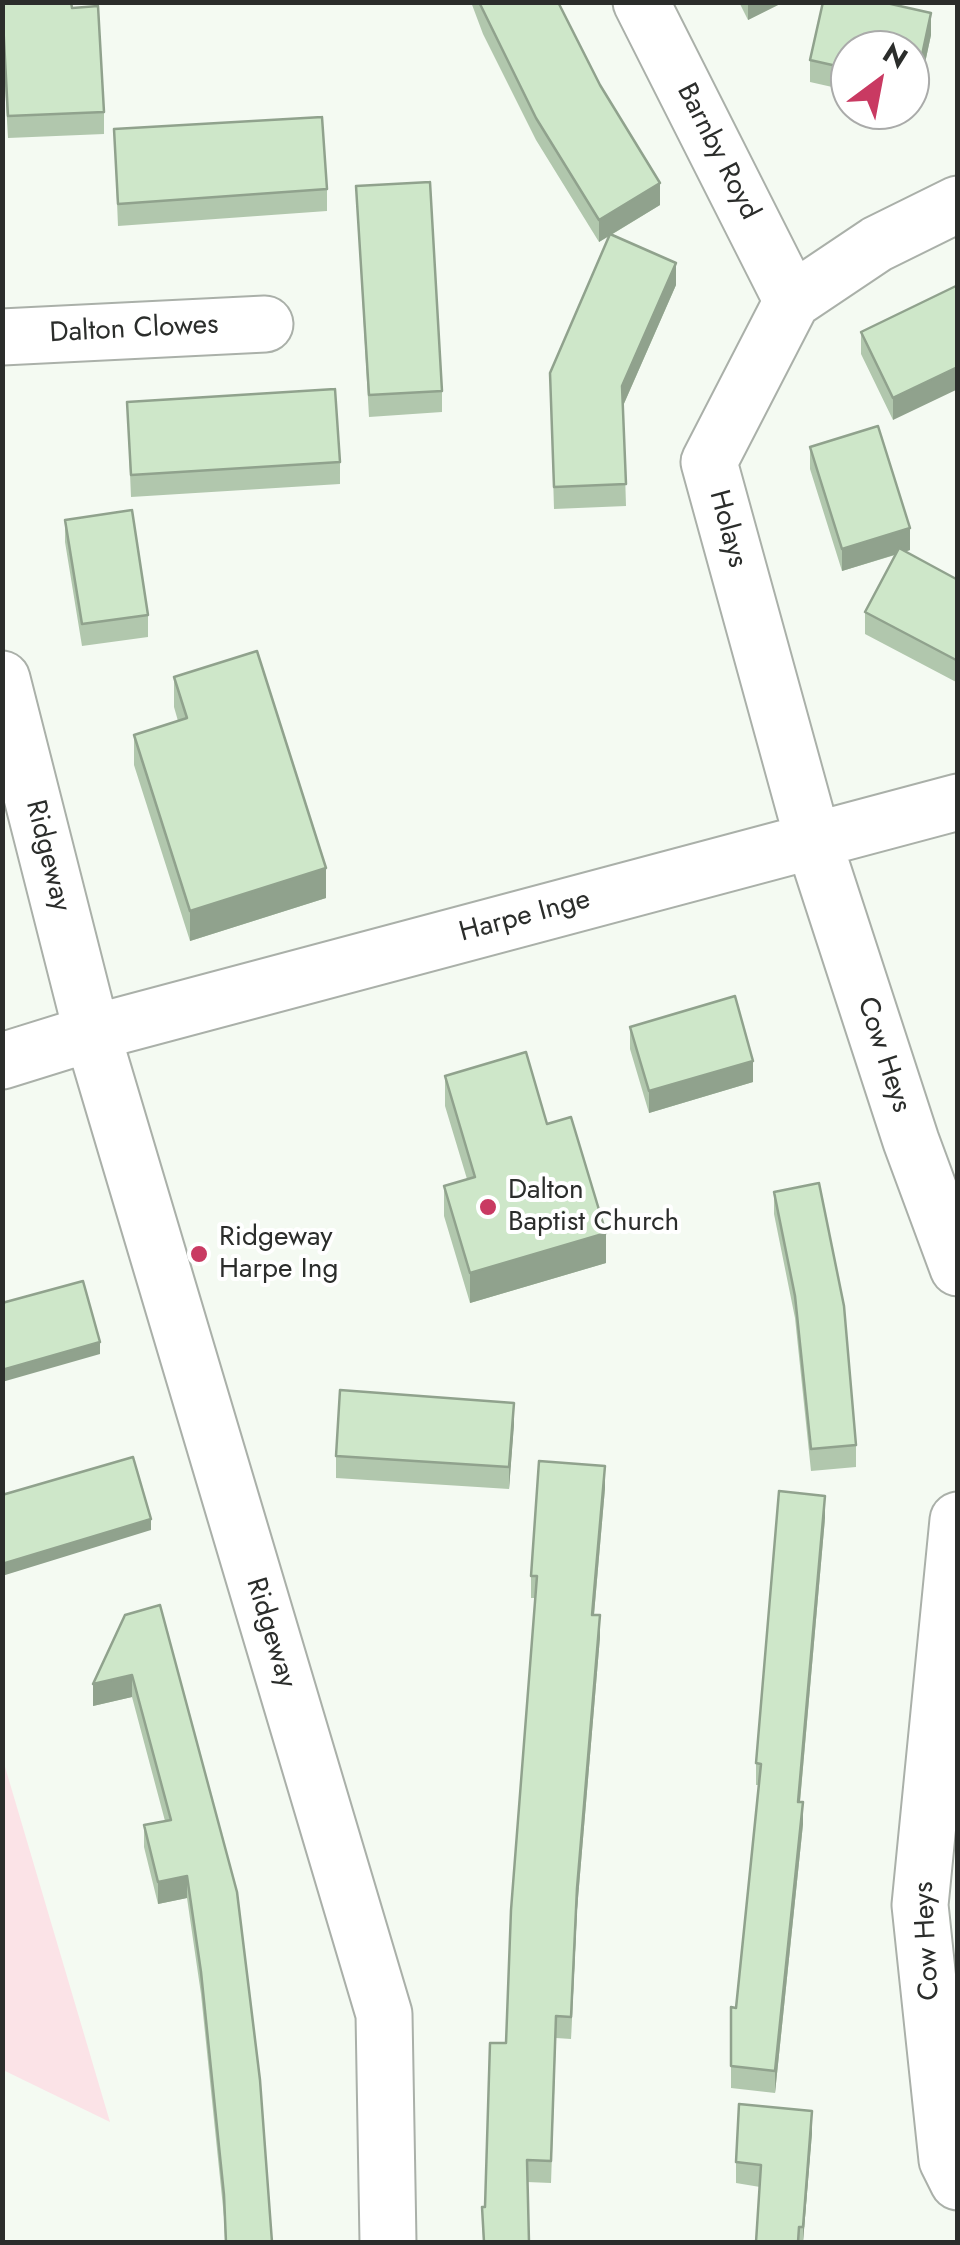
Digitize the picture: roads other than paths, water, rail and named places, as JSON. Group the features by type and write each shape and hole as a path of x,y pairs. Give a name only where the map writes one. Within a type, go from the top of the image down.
{"street":[{"name":"Barnby Royd","path":"641,2 792,301"},
{"name":"Holays","path":"812,840 709,462 792,301 877,244 958,204"},
{"name":"Dalton Clowes","path":"2,337 266,324"},
{"name":"Ridgeway","path":"2,679 92,1034 384,2014 388,2242"},
{"name":"Harpe Inge","path":"92,1034 958,802"},
{"name":"Cow Heys","path":"812,840 911,1140 958,1268"},
{"path":"2,1062 92,1034"},
{"name":"Cow Heys","path":"958,1520 920,1905 947,2160 958,2182"}],"place":[{"name":"Dalton Baptist Church","path":"488,1207"},
{"name":"Ridgeway Harpe Ing","path":"199,1254"}]}
